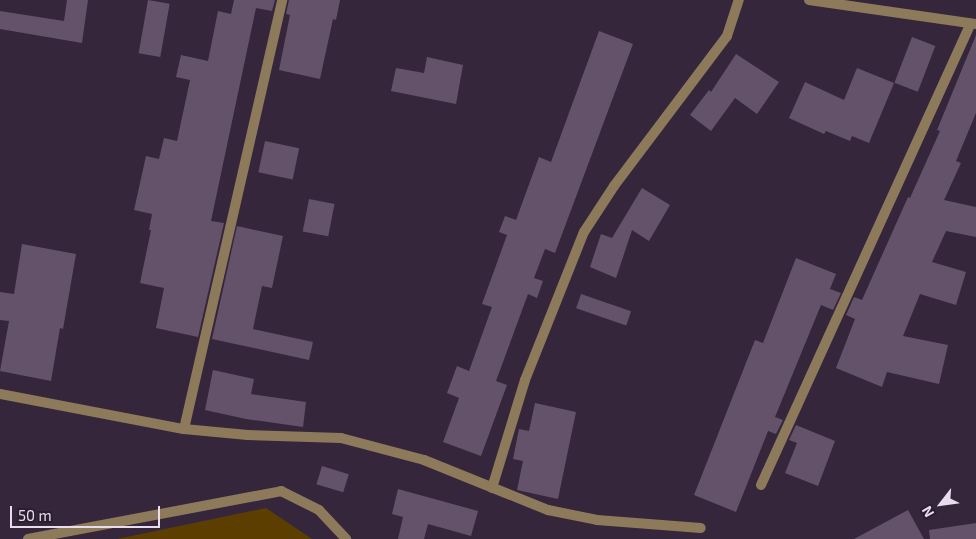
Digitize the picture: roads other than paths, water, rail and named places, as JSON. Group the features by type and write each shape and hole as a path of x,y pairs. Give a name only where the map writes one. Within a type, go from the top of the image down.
{"street":[{"path":"184,429 282,0"},
{"path":"492,488 525,380 584,232 614,186 727,36 738,0"},
{"path":"761,485 974,23 810,0"},
{"path":"0,394 184,429 248,435 341,438 424,460 548,510 597,520 701,528"},
{"path":"28,539 281,491 319,510 346,539"}]}
